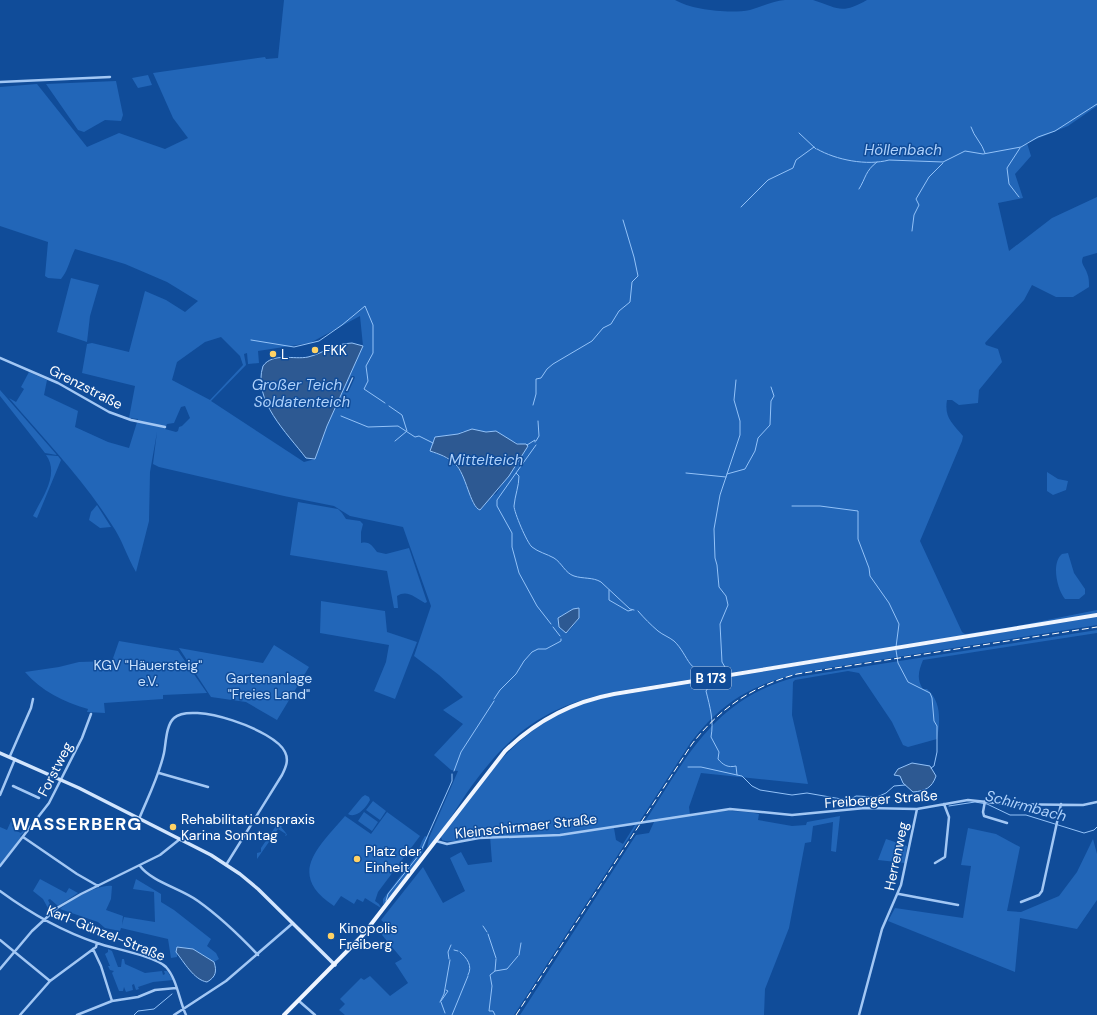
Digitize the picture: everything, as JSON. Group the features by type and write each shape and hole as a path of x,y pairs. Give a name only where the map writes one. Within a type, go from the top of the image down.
{"main road":[{"name":"B 173","path":"284,1015 362,936 504,751 527,731 543,720 578,703 614,694 1097,615"}],"street":[{"path":"0,82 110,77"},
{"name":"Grenzstraße","path":"0,358 58,383 109,412 131,420 165,427"},
{"path":"10,756 31,708 33,699"},
{"name":"Forstweg","path":"0,866 47,806 82,738 92,714"},
{"path":"139,819 159,773 170,725 174,717 180,715 212,715 232,719 266,735 283,748 287,757 285,768 226,865"},
{"path":"0,752 16,758 180,839 226,865 254,885 335,965"},
{"path":"0,795 16,758"},
{"path":"159,773 208,787"},
{"path":"13,786 39,798"},
{"name":"Freiberger Straße","path":"690,814 730,808 792,815 865,808 917,809 968,800 984,803 1006,804 1083,805 1097,802"},
{"path":"984,803 984,816 1007,824"},
{"path":"935,863 942,861 945,857 949,817 944,804"},
{"path":"1021,902 1039,895 1042,891 1055,824 1061,804"},
{"name":"Herrenweg","path":"859,1015 882,929 899,894 917,809"},
{"name":"Kleinschirmaer Straße","path":"436,840 447,844 479,838 560,835 690,814"},
{"path":"23,837 77,874 98,886"},
{"path":"0,969 43,920 62,905 140,866 164,852 180,839"},
{"path":"140,866 166,884 198,901 240,937 258,955"},
{"name":"Karl-Günzel-Straße","path":"0,891 43,920 97,943 161,964 172,975 186,1015"},
{"path":"899,894 958,905"},
{"path":"174,1015 212,991 258,955 293,923"},
{"path":"0,940 50,981"},
{"path":"20,1015 50,981 93,948 97,943"},
{"path":"93,948 102,966 112,1002"},
{"path":"77,1015 112,1002 138,997 156,990 176,988"},
{"path":"299,1001 315,1015"}],"green space":[{"path":"284,0 675,0 701,9 732,12 750,10 785,0 813,0 840,9 845,9 858,5 867,0 1097,0 1097,106 1068,126 1027,143 1031,156 1015,174 1023,198 998,203 1009,251 1052,218 1097,197 1097,253 1083,257 1082,259 1082,263 1088,276 1089,287 1073,297 1056,297 1032,285 1024,300 985,343 986,345 998,349 1002,362 979,390 978,403 959,405 952,400 947,400 946,406 950,420 963,436 920,541 962,632 965,634 1017,626 1097,610 1097,614 625,690 574,703 552,712 533,723 515,737 482,772 443,830 427,848 429,838 458,771 451,770 434,755 463,724 443,710 463,697 439,675 414,656 431,606 403,527 350,516 334,506 159,467 153,464 157,432 150,472 149,521 136,572 116,530 101,508 63,460 9,398 16,402 24,389 21,387 29,372 47,380 44,395 78,411 75,427 108,442 129,448 138,419 129,418 135,386 82,373 87,344 92,343 129,352 145,291 166,300 185,312 198,301 167,282 125,264 75,249 67,269 61,279 48,278 45,276 48,242 0,226 0,87 37,84 87,147 119,133 165,149 188,138 173,118 153,73 265,57 266,59 278,58","holes":["360,316 363,346 327,426 315,459 304,462 211,401 246,365 244,354 247,353 248,364 259,363 258,351 310,343","221,337 240,356 243,365 210,400 172,380 177,362 205,342","185,406 190,418 179,427 178,431 176,432 165,429 167,424 174,423 181,407","463,431 491,431 514,442 528,446 496,494 473,504 464,477 460,470 449,460 430,451 436,437 458,434","573,609 579,618 566,633 560,627 561,616"]},
{"path":"148,75 152,85 138,88 132,78"},
{"path":"116,81 123,115 121,121 105,120 84,132 78,130 46,84"},
{"path":"71,278 99,285 90,316 87,342 57,332"},
{"path":"0,390 57,455 45,453 0,396"},
{"path":"46,455 58,456 61,460 37,518 33,516 45,494 50,478 50,462"},
{"path":"1047,472 1058,479 1068,481 1066,490 1053,495 1047,491"},
{"path":"298,502 338,509 346,519 360,521 363,524 361,543 369,543 377,552 386,554 409,548 427,602 425,603 404,593 397,596 398,608 394,608 387,571 290,555"},
{"path":"97,505 111,527 100,528 89,520 91,512"},
{"path":"1068,553 1074,573 1085,589 1085,594 1079,599 1065,599 1062,595 1056,576 1059,558 1062,554"},
{"path":"321,601 385,611 387,632 417,642 395,699 374,691 386,662 389,645 320,633"},
{"path":"1097,617 1097,625 822,669 782,678 749,691 733,700 719,712 705,725 691,742 514,1015 345,1015 339,1010 345,1004 340,999 361,978 364,980 370,976 390,996 408,983 395,963 402,959 382,935 388,926 381,920 423,867 443,903 465,891 450,858 461,852 468,865 492,862 490,836 451,841 442,840 441,837 493,769 530,733 553,718 578,706 608,697","holes":["635,825 623,844 616,840 614,828"]},
{"path":"1097,630 1097,633 923,660 919,671 919,682 923,689 927,689 932,694 938,706 939,726 937,739 908,747 903,745 892,722 859,673 848,671 795,680 793,682 792,715 808,784 701,773 689,807 690,815 741,811 759,814 758,820 792,826 806,825 807,822 840,816 836,852 831,851 833,822 813,826 811,842 805,843 789,928 765,989 764,1015 520,1015 636,835 649,833 654,822 644,823 689,753 723,715 744,699 768,687 797,677"},
{"name":"KGV \"Häuersteig\" e.V.","path":"119,641 178,651 207,693 163,695 163,699 104,703 105,713 87,712 88,709 70,703 38,685 25,672 59,667 79,662 111,661 111,664"},
{"name":"Gartenanlage \"Freies Land\"","path":"274,645 309,667 277,720 246,702 211,697 179,648 263,663"},
{"path":"365,795 369,797 370,800 366,806 357,814 348,814 362,797"},
{"path":"373,801 386,811 380,820 366,810"},
{"path":"364,812 378,822 372,831 358,821"},
{"name":"Platz der Einheit","path":"387,812 420,836 378,892 375,901 381,908 365,898 363,902 357,899 354,904 341,896 334,906 319,894 312,883 309,871 312,860 318,849 345,816 371,834"},
{"path":"12,819 15,820 12,826 14,830 21,833 26,825 29,824 30,826 20,836 21,837 0,865 0,827 7,830"},
{"path":"278,823 287,835 285,836 286,834 278,829 257,859 257,853 261,852 261,848"},
{"path":"968,828 996,834 1020,847 1007,911 1021,912 1059,896 1077,872 1093,839 1097,854 1097,900 1077,929 1020,918 1015,972 888,921 895,908 963,918 971,866 961,865"},
{"path":"425,836 428,837 420,858 386,903 383,904 383,899 417,854"},
{"path":"886,839 907,846 905,863 878,860"},
{"path":"40,879 66,893 69,888 78,893 58,906 50,899 48,900 53,910 50,912 43,899 33,891"},
{"path":"136,879 161,894 161,902 174,910 211,939 207,946 216,953 219,959 214,962 193,949 177,947 177,957 171,958 168,939 121,928 120,931 105,928 98,922 60,909 71,901 92,890 100,887 112,886 111,899 106,910 123,916 122,925 124,917 155,922 154,892 133,889"},
{"path":"108,949 112,951 118,967 121,967 122,959 124,959 125,964 145,973 162,971 163,975 165,974 164,971 167,971 173,980 153,982 138,987 139,989 136,990 134,984 132,985 133,990 126,992 124,987 123,991 119,991 112,973 114,971 110,970 108,966 110,966 105,954 108,952"}],"water":[{"name":"Großer Teich / Soldatenteich","path":"352,343 363,346 327,426 315,459 306,458 281,427 267,403 262,391 261,379 263,366 272,359 284,357 308,357 339,345"},
{"name":"Mittelteich","path":"472,429 486,432 496,431 517,444 526,444 528,446 509,476 480,510 473,503 459,468 446,458 430,451 435,437 458,434"},
{"path":"579,608 579,618 566,633 559,627 558,618 573,609"},
{"path":"912,763 930,766 936,776 928,788 913,792 903,783 900,776 894,775 898,769"},
{"path":"177,947 193,949 214,962 214,976 207,982 198,978 176,952"}],"waterway":[{"name":"Höllenbach","path":"817,149 833,156 852,161 880,162 889,160 943,162 965,151 983,154 1021,147 1038,137 1055,131 1097,104"},
{"path":"971,127 985,153"},
{"name":"Höllenbach","path":"799,133 816,149"},
{"path":"741,207 768,180 793,168 796,160 814,147"},
{"path":"1019,197 1009,184 1007,168 1020,148"},
{"path":"859,189 868,172 877,162"},
{"path":"912,231 914,215 919,205 916,199 929,177 943,163"},
{"path":"533,405 536,394 536,379 541,378 547,369 553,364 592,341 603,328 611,324 619,311 630,302 632,282 638,276 623,220"},
{"path":"251,340 294,347 319,341 365,306 373,325 373,353 366,366 368,381 364,389 385,403"},
{"path":"719,670 724,669 725,667 722,662 720,624 728,605 726,596 719,587 715,558 714,529 720,495 740,435 740,421 734,400 736,380"},
{"path":"727,474 745,469 755,451 758,438 770,425 771,401 774,396 771,387"},
{"path":"389,406 402,415 407,431 395,441"},
{"name":"Schirmbach","path":"341,416 368,427 398,426 415,437 419,436 433,443"},
{"path":"536,441 539,436 538,421"},
{"name":"Schirmbach","path":"527,445 535,440 535,442"},
{"name":"Schirmbach","path":"536,445 516,473 519,476 514,506 527,540 532,547 554,558 571,575 595,579 601,582 630,609 634,610"},
{"path":"516,473 497,500 497,506 512,533 512,547 519,573 537,606 551,624"},
{"path":"686,473 726,477"},
{"path":"792,506 820,506 858,511 858,539 869,568 870,576 889,603 899,624 896,647"},
{"path":"609,590 609,600 628,611 632,610"},
{"name":"Schirmbach","path":"638,611 658,631 674,641 694,668 707,672 717,671"},
{"path":"553,627 560,636"},
{"path":"494,699 500,690 516,674 532,652 538,649 546,649 561,641 561,639"},
{"path":"896,650 898,663 908,682 930,693 932,698 934,721 937,726 937,752 934,766 931,768"},
{"name":"Schirmbach","path":"712,682 706,691 712,720 711,737 719,752 718,759 722,763 726,766 736,766 737,775 742,776 752,786 760,790 792,795 807,793 847,800"},
{"path":"454,771 461,752 494,701"},
{"path":"688,767 701,767 737,775"},
{"path":"420,853 452,781 452,774"},
{"name":"Schirmbach","path":"849,800 856,796 877,797 886,793 894,786 905,785"},
{"name":"Schirmbach","path":"949,806 975,802 987,804 1010,815 1026,815 1084,833 1094,830 1097,827"},
{"path":"386,901 388,894 419,855"},
{"path":"483,926 487,932"},
{"path":"488,934 496,958"},
{"path":"519,955 521,943"},
{"path":"449,959 448,952 451,945"},
{"path":"454,950 458,951"},
{"path":"460,952 470,965 468,975"},
{"path":"495,971 507,969 518,956"},
{"path":"495,1015 493,1011 489,1011 492,986 490,975 495,971 496,959"},
{"path":"440,1002 444,994 450,960"},
{"path":"452,1015 468,976"},
{"path":"441,1001 448,991 446,990"},
{"path":"134,1015 138,1011 154,1009 172,994"},
{"path":"441,1002 445,1013"}],"railway":[{"path":"516,1015 692,744 714,720 738,700 766,685 797,674 1097,627"}],"place":[{"name":"FKK","path":"315,350"},
{"name":"L","path":"273,354"},
{"name":"Rehabilitationspraxis Karina Sonntag","path":"173,827"},
{"name":"Platz der Einheit","path":"357,859"},
{"name":"Kinopolis Freiberg","path":"331,936"}],"district":[{"name":"WASSERBERG","path":"77,824"}]}
